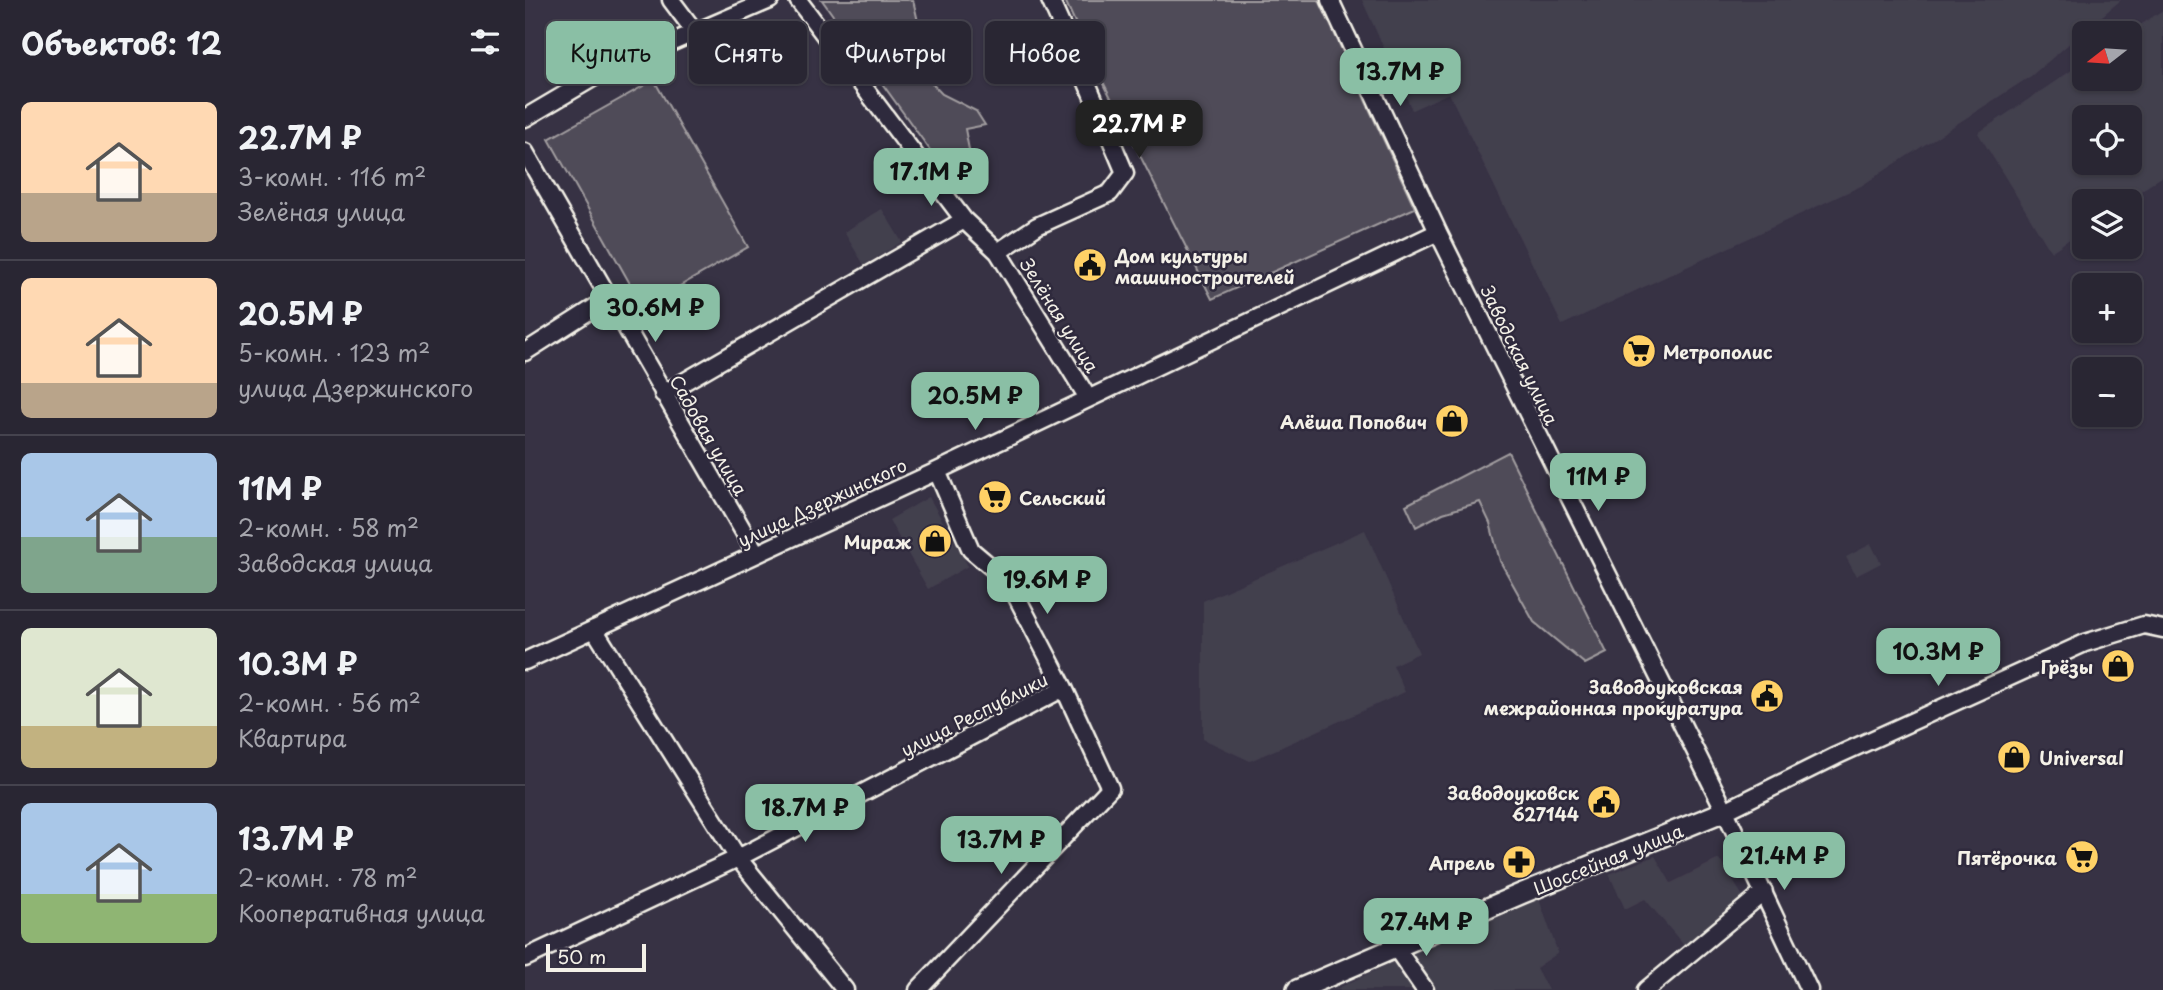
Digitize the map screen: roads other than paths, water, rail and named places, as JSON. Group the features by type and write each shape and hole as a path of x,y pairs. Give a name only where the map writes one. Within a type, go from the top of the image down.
{"main road":[{"name":"Шоссейная улица","path":"1297,990 1523,893 1725,811"}],"street":[{"path":"671,0 689,24"},
{"path":"721,21 771,0"},
{"name":"Зелёная улица","path":"798,0 964,220 998,251 1089,398"},
{"name":"Зелёная улица","path":"998,251 1037,226 1110,193 1125,173 1050,0"},
{"name":"Заводская улица","path":"1330,0 1438,232 1725,811 1809,990"},
{"path":"525,118 603,72 689,35"},
{"name":"Садовая улица","path":"525,152 756,554"},
{"path":"663,394 964,220"},
{"name":"улица Дзержинского","path":"525,661 937,471 1438,232"},
{"path":"525,352 608,299"},
{"path":"918,990 1110,788 1064,688 1009,582 971,550 937,471"},
{"path":"1725,811 1836,756 2085,643 2144,625 2163,629"},
{"path":"594,629 738,858 845,990"},
{"name":"улица Республики","path":"525,958 738,858 1064,688"},
{"path":"1646,990 1763,892"},
{"path":"1396,948 1425,990"}],"place":[{"name":"Дом культуры машиностроителей","path":"1090,265"},
{"name":"Метрополис","path":"1639,351"},
{"name":"Алёша Попович","path":"1452,421"},
{"name":"Сельский","path":"995,497"},
{"name":"Мираж","path":"935,541"},
{"name":"Грёзы","path":"2118,666"},
{"name":"Заводоуковская межрайонная прокуратура","path":"1767,696"},
{"name":"Universal","path":"2014,757"},
{"name":"Заводоуковск 627144","path":"1604,802"},
{"name":"Пятёрочка","path":"2082,857"},
{"name":"Апрель","path":"1519,862"}]}
